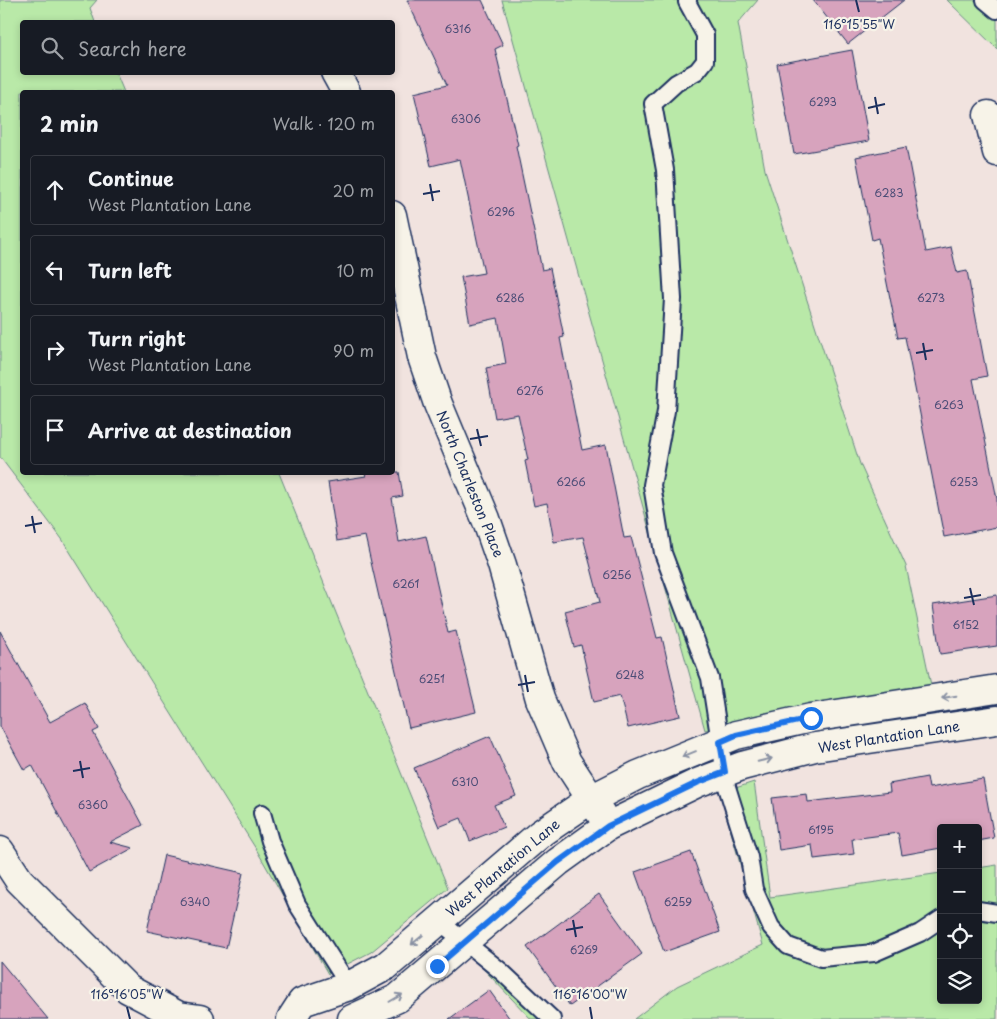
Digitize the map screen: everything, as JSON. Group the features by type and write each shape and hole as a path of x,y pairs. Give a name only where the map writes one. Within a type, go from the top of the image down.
{"street":[{"path":"337,75 345,90"},
{"path":"988,115 997,152"},
{"name":"North Charleston Place","path":"395,229 422,357 438,404 486,519 502,566 540,699 568,762 608,826"},
{"name":"West Plantation Lane","path":"291,1019 302,1002 349,986 386,966 540,834 591,799 638,774 736,735 811,718 997,689"},
{"name":"West Plantation Lane","path":"352,1019 398,998 558,862 608,826 697,783 742,766 815,748 997,720"},
{"path":"0,851 19,880 128,989 179,1016 200,1019"}],"lane":[{"path":"688,0 687,2 705,36 705,61 698,71 676,83 653,104 665,170 673,299 666,411 652,485 663,553 710,678 727,788 749,857 754,889 771,926 788,946 821,958 874,953 920,933 937,922"},
{"path":"985,0 997,10"},
{"path":"262,813 270,841 297,904 349,986"},
{"path":"982,911 997,913"},
{"path":"439,921 502,972 552,1019"}],"green space":[{"path":"0,0 97,0 90,8 94,20 20,20 20,75 117,75 123,90 20,90 20,475 280,475 448,888 371,952 328,974 256,849 62,539 0,457"},
{"path":"502,0 758,0 738,23 765,170 860,464 906,566 932,690 705,730"},
{"path":"947,0 997,0 997,49"},
{"path":"754,782 770,897 937,874 937,1004 982,1004 982,867 997,865 997,1019 634,1019 677,986 763,945 720,793"},
{"path":"485,946 560,1019 531,1019 472,957"}],"building":[{"path":"407,0 482,0 503,45 495,49 518,145 516,146 542,270 550,268 564,337 560,338 582,450 606,445 624,538 631,537 657,638 662,637 680,716 628,728 620,696 594,702 581,645 574,647 565,611 600,602 583,537 554,542 547,503 534,506 525,461 528,460 518,414 495,418 486,368 506,364 498,318 470,324 461,277 484,273 460,159 431,166 414,93 447,85"},
{"path":"813,0 904,0 848,44"},
{"path":"852,50 869,141 794,154 777,64"},
{"path":"906,147 926,252 951,247 957,273 967,271 987,376 973,379 997,499 997,527 944,537 905,337 898,338 878,238 872,240 856,157"},
{"path":"395,472 399,472 403,496 392,498 399,542 426,536 448,633 456,631 476,712 409,728 365,536 337,541 328,482 366,476 395,475"},
{"path":"997,595 997,646 940,654 933,605"},
{"path":"0,631 50,722 85,703 99,729 93,732 143,825 110,842 133,848 89,872 32,765 24,770 0,726"},
{"path":"490,736 516,796 494,805 504,827 470,841 461,818 439,827 414,768"},
{"path":"927,777 929,788 983,779 994,838 982,840 982,824 937,824 937,849 902,855 898,833 852,839 854,854 814,859 812,845 779,850 772,798 807,794 808,802 890,792 889,784"},
{"path":"691,852 720,932 664,952 635,872"},
{"path":"164,855 243,873 226,948 147,931"},
{"path":"599,894 642,954 570,1006 527,947"},
{"path":"0,961 48,1019 0,1019"},
{"path":"489,990 510,1019 449,1019"}],"route":[{"path":"437,966 558,862 608,826 697,783 725,772 720,742 736,735 811,718"}]}
